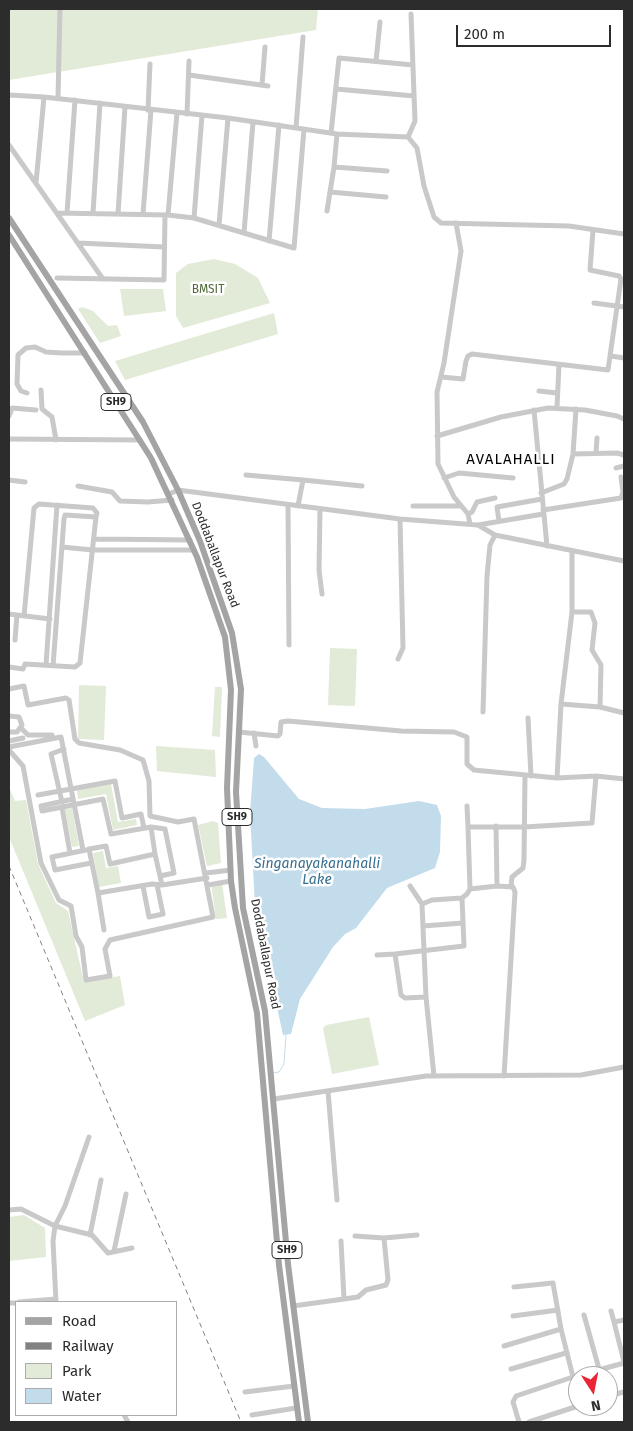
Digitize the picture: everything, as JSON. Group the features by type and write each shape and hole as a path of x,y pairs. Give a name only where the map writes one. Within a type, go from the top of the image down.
{"main road":[{"name":"Doddaballapur Road","path":"9,218 144,422 178,490 211,569 232,633 241,689 236,792 243,908 262,992 272,1077 288,1264 308,1422"},
{"name":"Doddaballapur Road","path":"9,235 140,440 170,497 190,540 219,618 230,662 232,690 227,788 231,870 235,908 254,995 279,1265 299,1422"},
{"path":"279,1265 288,1264"}],"street":[{"path":"58,98 60,9"},
{"path":"408,137 415,121 411,14"},
{"path":"376,61 380,22"},
{"path":"296,128 303,37"},
{"path":"262,85 265,47"},
{"path":"327,211 334,167 336,89 339,58 413,65"},
{"path":"187,114 189,61"},
{"path":"143,214 150,110 150,64"},
{"path":"189,75 268,86"},
{"path":"336,89 414,96"},
{"path":"9,95 58,98 228,118 334,134 408,137 417,148 424,186 434,217 441,223 569,226 624,234"},
{"path":"36,183 44,97"},
{"path":"67,213 75,100"},
{"path":"93,213 100,104"},
{"path":"118,214 125,107"},
{"path":"57,278 164,280 164,247 177,113"},
{"path":"194,218 202,115"},
{"path":"219,226 228,118"},
{"path":"244,233 253,122"},
{"path":"269,241 279,125"},
{"path":"57,213 143,214 194,218 294,248 304,129"},
{"path":"9,145 103,279"},
{"path":"334,167 387,171"},
{"path":"330,192 386,197"},
{"path":"456,223 461,252 437,392 438,464 460,506 468,514 470,524"},
{"path":"441,377 463,378 466,361 468,356 472,354 607,371 610,369 622,276 590,270 593,230"},
{"path":"78,243 164,247"},
{"path":"594,303 624,307"},
{"path":"27,393 21,391 17,384 18,355 26,348 35,347 46,352 85,353"},
{"path":"611,356 624,358"},
{"path":"557,408 559,365"},
{"path":"41,390 41,407 52,417 56,440"},
{"path":"539,391 557,393"},
{"path":"9,416 12,408 36,410"},
{"path":"437,436 501,417 534,410 576,409 617,416 624,419"},
{"path":"541,493 564,484 567,479 573,454 576,409"},
{"path":"534,410 547,546"},
{"path":"596,453 597,438"},
{"path":"9,439 140,440"},
{"path":"573,454 624,455"},
{"path":"616,468 624,466"},
{"path":"444,478 460,473 513,478"},
{"path":"246,475 362,486"},
{"path":"78,486 112,492 120,501 148,502 170,497 178,490 400,519 478,525 622,498 621,477"},
{"path":"9,480 25,482"},
{"path":"298,506 303,480"},
{"path":"468,514 472,512 477,502 495,498"},
{"path":"499,521 497,507 542,500"},
{"path":"9,667 23,669 25,664 76,667 80,663 97,513 93,508 39,504 34,508 24,616"},
{"path":"46,665 56,505"},
{"path":"288,505 289,645"},
{"path":"413,506 460,506"},
{"path":"320,508 322,594"},
{"path":"53,666 65,515 96,517"},
{"path":"398,659 403,648 400,519"},
{"path":"478,525 495,535 624,561"},
{"path":"483,712 487,576 490,545 495,535"},
{"path":"94,539 190,540"},
{"path":"62,547 93,550 194,550"},
{"path":"557,778 561,704 572,612 572,551"},
{"path":"572,612 591,612 595,623 592,650 601,665 600,707"},
{"path":"9,614 56,620"},
{"path":"15,640 17,615"},
{"path":"9,689 24,686 28,705 66,698 68,700 75,738 79,743 120,750 143,760 149,781 150,816 178,822 194,819 213,916 110,940 106,948 110,976 86,980 82,948 76,936 71,906 59,900 40,863 23,766 9,748 61,737"},
{"path":"561,704 600,707 624,713"},
{"path":"9,716 19,717 22,722 21,728 17,732 9,732"},
{"path":"528,718 532,776"},
{"path":"239,732 278,736 280,734 281,722 288,721 401,731 454,732 467,737 466,764 469,768 525,776 557,778 596,776 624,779"},
{"path":"21,728 28,735 59,734 61,737 74,802 86,850 92,863 104,930"},
{"path":"254,733 256,746"},
{"path":"9,741 23,738"},
{"path":"64,749 51,754 60,792 70,853"},
{"path":"511,887 512,877 523,868 525,776"},
{"path":"468,827 524,827 592,823 596,776"},
{"path":"38,795 115,781 122,818 141,814 144,828"},
{"path":"62,804 103,799 111,834 151,827 166,829 174,873 160,876"},
{"path":"467,806 470,889"},
{"path":"496,826 497,886"},
{"path":"142,886 149,917 163,914 159,885 160,876 151,827"},
{"path":"92,863 55,870 52,856 106,846 110,864 156,854"},
{"path":"98,893 159,885 231,870"},
{"path":"208,885 232,881"},
{"path":"410,886 422,904 426,997 434,1076"},
{"path":"377,956 464,946 462,898 470,889 497,886 514,887 504,1076"},
{"path":"422,904 432,900 462,898"},
{"path":"423,926 463,923"},
{"path":"395,954 401,995 405,998 426,997"},
{"path":"274,1099 434,1076 581,1074 624,1067"},
{"path":"328,1091 337,1200"},
{"path":"37,1301 56,1300 53,1230 64,1206 89,1137"},
{"path":"90,1235 101,1180"},
{"path":"114,1251 126,1194"},
{"path":"9,1210 21,1209 55,1226 90,1235 108,1253 132,1248"},
{"path":"355,1236 384,1238 417,1235"},
{"path":"293,1306 358,1297 366,1290 386,1285 388,1280 384,1238"},
{"path":"341,1241 344,1299"},
{"path":"514,1287 553,1283 570,1366"},
{"path":"513,1316 558,1310"},
{"path":"610,1366 624,1362 611,1311"},
{"path":"584,1315 598,1366"},
{"path":"614,1322 624,1320"},
{"path":"504,1346 561,1329"},
{"path":"511,1369 566,1352"},
{"path":"519,1422 513,1402 516,1396 568,1379"},
{"path":"245,1392 294,1386"},
{"path":"252,1415 296,1408"},
{"path":"529,1422 568,1409"}],"green space":[{"path":"9,9 318,9 316,30 9,80"},
{"name":"BMSIT","path":"214,259 235,264 258,278 270,303 183,328 176,316 176,273 188,264"},
{"path":"120,289 163,289 166,311 124,316"},
{"path":"82,307 93,311 108,326 117,325 121,336 100,343 78,309"},
{"path":"274,313 278,334 125,380 115,361"},
{"path":"330,648 357,649 355,706 328,705"},
{"path":"79,685 106,686 104,740 78,739"},
{"path":"215,687 222,687 220,737 212,736"},
{"path":"156,746 215,750 216,777 157,771"},
{"path":"111,784 118,822 136,819 137,825 113,830 106,794 78,799 77,790"},
{"path":"9,787 15,801 26,800 38,864 56,903 68,911 84,982 120,976 125,1005 85,1021 9,837"},
{"path":"72,808 79,846 72,847 65,809"},
{"path":"213,821 218,823 221,863 207,866 198,825"},
{"path":"103,851 106,868 118,866 121,883 99,887 93,853"},
{"path":"222,883 227,918 216,919 211,884"},
{"path":"369,1017 379,1065 332,1074 323,1028 326,1025"},
{"path":"24,1215 45,1228 46,1257 9,1261 9,1217"}],"water":[{"name":"Singanayakanahalli Lake","path":"259,754 264,757 299,799 322,808 365,809 419,801 437,805 441,816 440,852 435,868 387,888 356,928 345,934 333,947 300,999 291,1034 283,1035 255,906 250,813 254,758"}],"waterway":[{"path":"273,1073 279,1072 284,1064 286,1035"}],"railway":[{"path":"9,866 241,1422"}],"district":[{"name":"AVALAHALLI","path":"511,460"}]}
